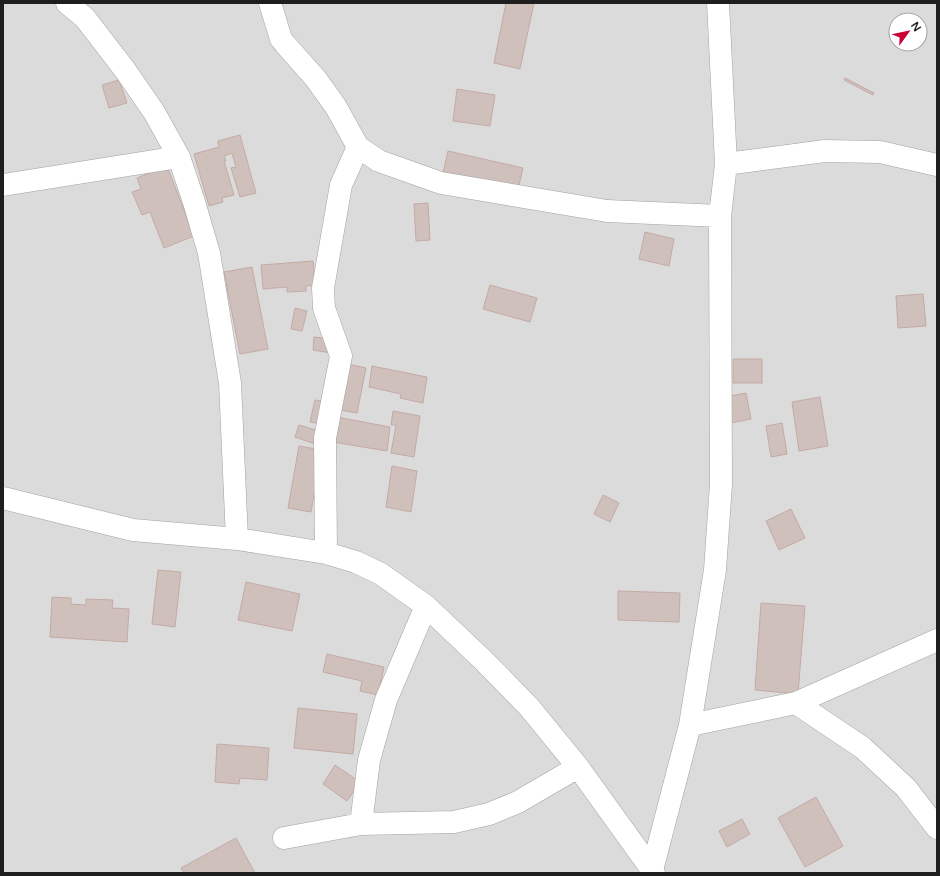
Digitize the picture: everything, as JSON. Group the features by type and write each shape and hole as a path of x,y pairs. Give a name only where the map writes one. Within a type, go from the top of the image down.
{"street":[{"path":"67,3 85,18 125,70 154,112 180,157 208,253 230,383 237,540"},
{"path":"270,3 281,39 288,49 316,79 336,108 358,148 378,161 440,183 607,211 720,216"},
{"path":"653,871 690,724 716,570 721,484 720,216 726,164 718,3"},
{"path":"326,553 325,438 341,356 324,308 323,288 342,185 358,148"},
{"path":"726,164 825,150 880,152 937,165"},
{"path":"3,185 180,157"},
{"path":"3,498 133,530 237,540 326,553 356,562 381,574 426,606 484,660 529,707 578,767 653,871"},
{"path":"361,824 369,760 386,700 426,606"},
{"path":"690,724 796,703 937,640"},
{"path":"796,703 863,748 906,788 937,828"},
{"path":"284,838 361,824 454,822 489,814 518,802 578,767"}],"shaded area":[{"path":"3,3 937,3 937,873 3,873"}],"building":[{"path":"506,3 534,3 520,69 494,63"},
{"path":"845,78 874,93 873,95 844,80"},
{"path":"119,80 127,103 109,108 102,85"},
{"path":"457,89 495,95 490,126 453,121"},
{"path":"240,135 256,193 240,197 231,168 236,167 232,153 224,156 226,161 224,161 234,195 222,198 223,202 209,206 194,154 219,147 218,141"},
{"path":"448,151 523,168 517,194 442,177"},
{"path":"167,166 194,236 164,248 150,212 142,215 132,192 141,189 137,178"},
{"path":"428,203 430,240 416,241 414,204"},
{"path":"645,232 674,239 669,266 639,259"},
{"path":"313,261 315,285 306,286 306,291 287,292 287,287 263,289 261,265"},
{"path":"252,267 268,349 240,354 224,272"},
{"path":"490,285 537,298 530,322 483,309"},
{"path":"923,294 926,326 898,328 896,296"},
{"path":"295,308 307,311 302,331 291,329"},
{"path":"314,337 333,339 331,353 313,350"},
{"path":"733,359 762,359 762,383 733,383"},
{"path":"348,364 366,368 357,413 339,410"},
{"path":"372,366 427,377 423,403 400,398 401,394 369,387"},
{"path":"746,393 751,419 731,423 725,397"},
{"path":"820,397 828,446 799,451 792,402"},
{"path":"315,400 327,402 322,424 310,422"},
{"path":"393,411 420,416 414,457 391,453 396,425 391,425"},
{"path":"337,417 390,427 387,451 333,442"},
{"path":"782,423 787,454 771,457 766,426"},
{"path":"299,425 319,431 315,444 295,437"},
{"path":"299,446 322,450 311,512 288,508"},
{"path":"392,466 417,471 411,512 386,507"},
{"path":"603,495 619,503 610,522 594,514"},
{"path":"791,509 805,538 779,550 766,521"},
{"path":"158,570 181,572 175,627 152,624"},
{"path":"246,582 300,594 292,631 238,620"},
{"path":"618,591 680,593 679,622 618,620"},
{"path":"52,597 71,598 71,604 86,605 86,599 113,600 112,608 129,609 127,642 50,637"},
{"path":"761,603 805,606 798,694 755,690"},
{"path":"327,654 384,667 378,695 360,691 362,681 323,672"},
{"path":"298,708 357,714 353,754 294,748"},
{"path":"217,744 269,748 267,780 240,778 239,784 215,782"},
{"path":"335,765 360,782 347,801 323,784"},
{"path":"816,797 843,846 805,867 778,818"},
{"path":"742,819 750,834 727,847 719,831"},
{"path":"236,838 255,873 184,873 181,868"}]}
